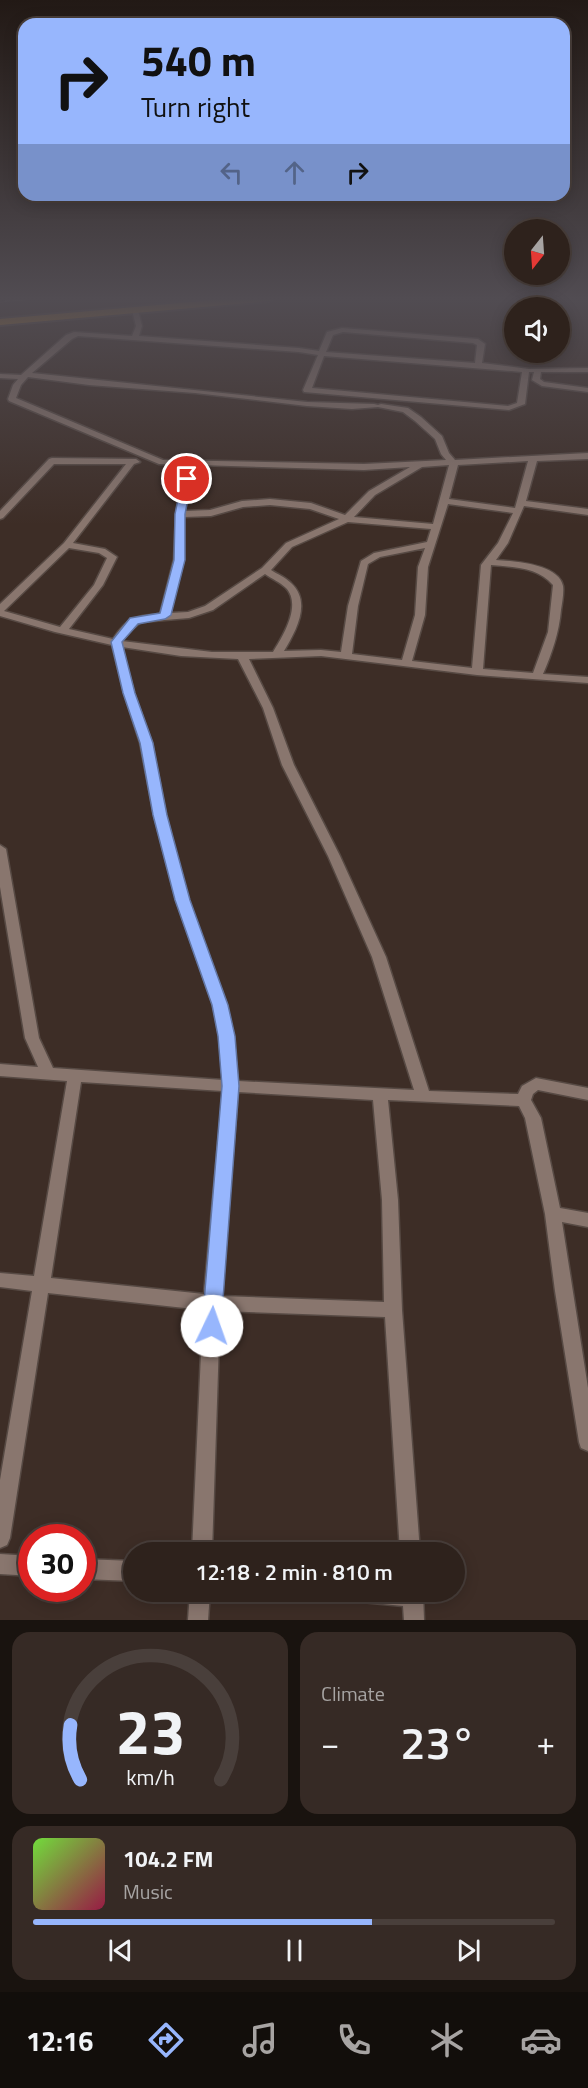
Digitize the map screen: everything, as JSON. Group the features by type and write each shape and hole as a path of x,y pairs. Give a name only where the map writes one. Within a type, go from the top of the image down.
{"street":[{"path":"27,374 14,390 12,399 162,462"},
{"path":"314,374 307,390 373,401 409,412 439,438 445,454 453,464"},
{"path":"0,376 24,376 79,383 194,391 336,406 373,401 515,407 521,404 525,374"},
{"path":"537,374 536,380 542,384 588,390"},
{"path":"0,516 52,461 331,467 453,464 588,456"},
{"path":"477,672 486,565 520,507 529,482 533,459"},
{"path":"130,462 67,545 0,611 63,630 117,642 204,654 242,656 321,653 477,672 588,680"},
{"path":"165,615 180,554 180,514 187,479 195,463"},
{"path":"406,663 420,615 423,567 453,464"},
{"path":"117,642 134,621 165,615 189,615 209,608 265,570 289,545 347,519 372,493 421,465"},
{"path":"443,501 588,512"},
{"path":"180,514 211,513 242,504 270,502 311,506 347,519 436,527"},
{"path":"346,656 353,606 364,563 377,555 430,544"},
{"path":"63,630 90,594 112,557 102,551 67,545"},
{"path":"489,562 534,568 547,573 558,585 555,631 536,677"},
{"path":"265,570 290,587 295,596 293,623 278,654"},
{"path":"117,642 129,693 146,743 160,815 182,900 220,1005 231,1086 212,1303 202,1542"},
{"path":"242,656 268,708 288,765 334,856 378,957 423,1096"},
{"path":"0,849 32,1038 48,1073"},
{"path":"0,1070 231,1086 523,1100"},
{"path":"0,1538 75,1075"},
{"path":"523,1100 527,1090 536,1084 588,1094"},
{"path":"380,1094 390,1200 393,1310 409,1542"},
{"path":"523,1100 533,1118 553,1214 588,1442"},
{"path":"553,1214 588,1220"},
{"path":"0,1280 212,1303 393,1310"},
{"path":"0,1564 18,1565"},
{"path":"96,1570 123,1571"},
{"path":"198,1620 199,1602"},
{"path":"413,1602 414,1620"}],"route":[{"path":"187,479 180,514 179,560 165,615 159,618 142,618 134,621 123,631 117,642 129,693 146,743 160,815 182,900 220,1005 226,1036 231,1086 212,1303 212,1326"}]}
